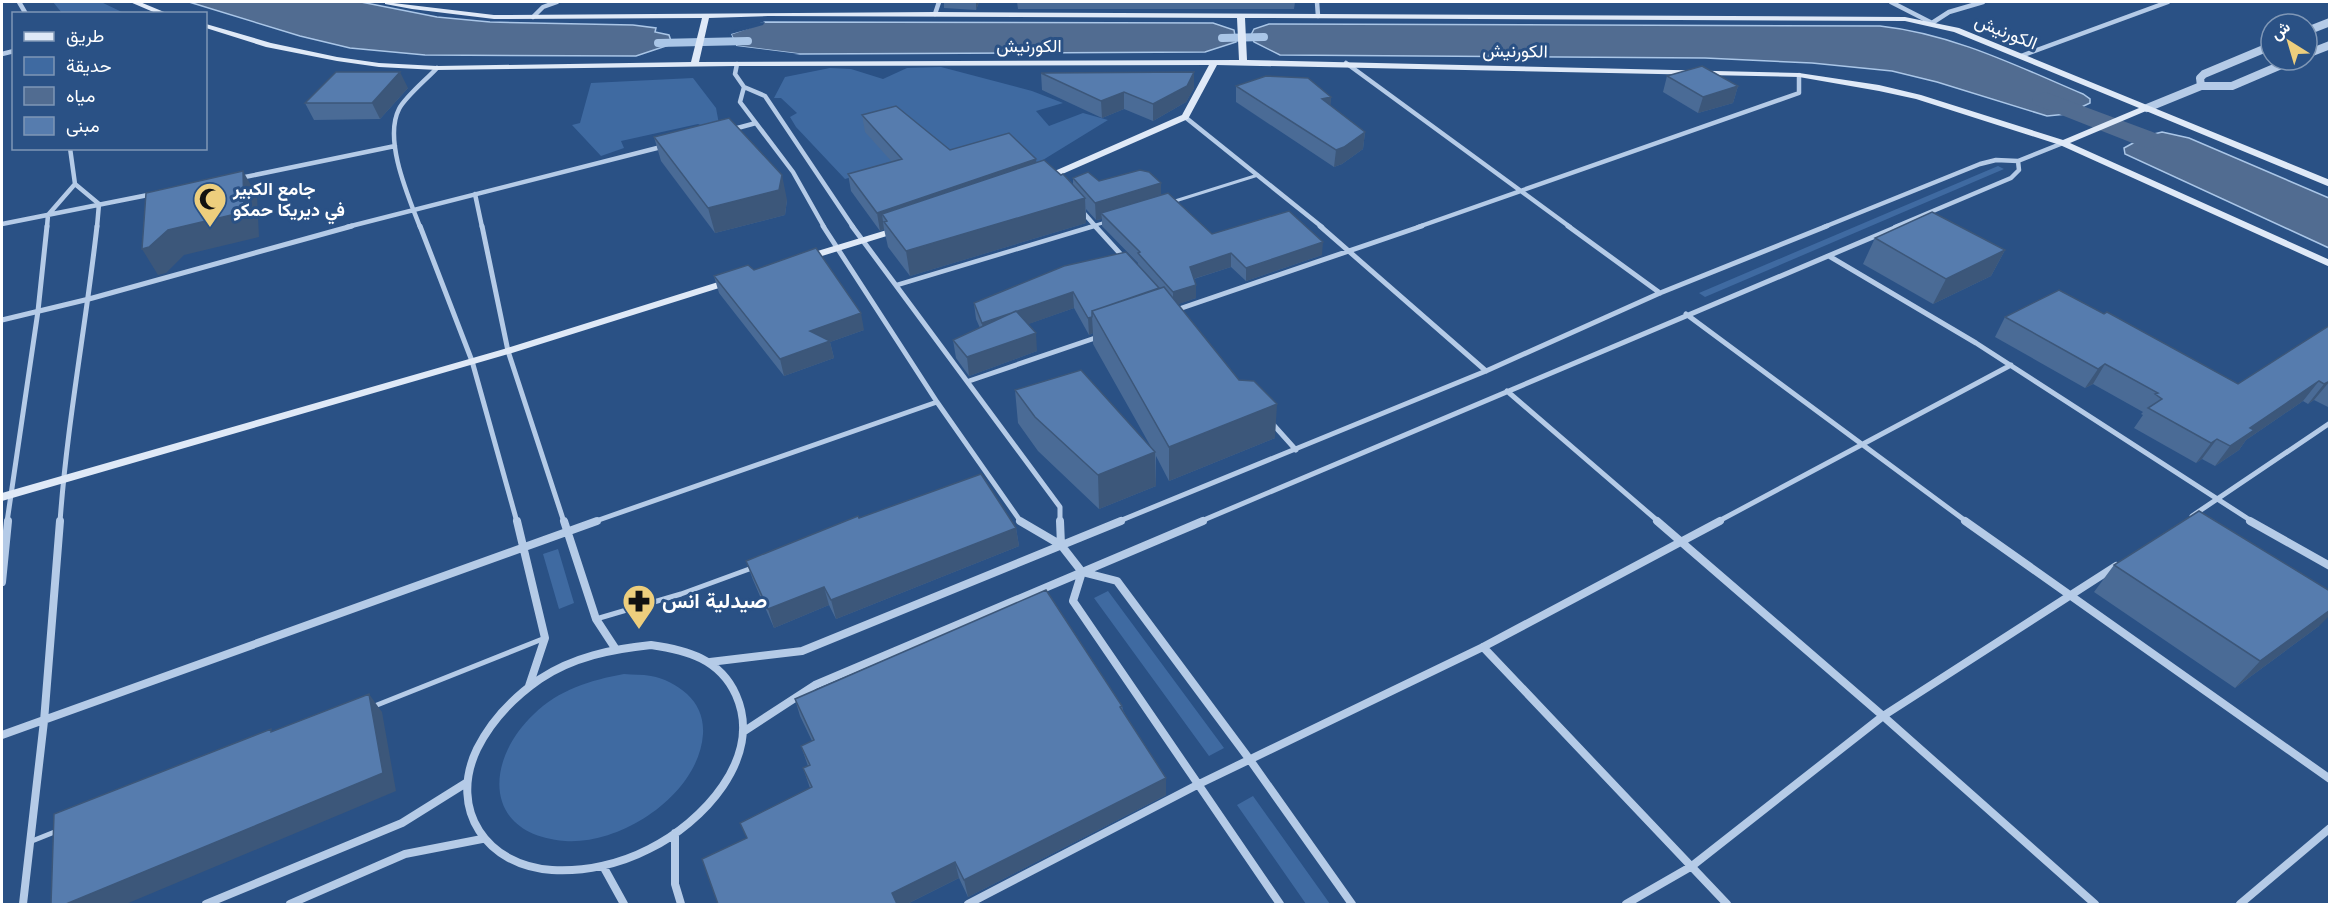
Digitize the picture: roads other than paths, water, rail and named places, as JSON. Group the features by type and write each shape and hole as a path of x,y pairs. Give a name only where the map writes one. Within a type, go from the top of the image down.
{"main road":[{"path":"134,2 161,12"},
{"name":"الكورنيش","path":"388,2 474,14 533,17 935,14 1242,19 1318,16 1905,19 1932,23 2021,56 2330,184"},
{"path":"695,62 706,16"},
{"path":"1242,19 1243,58"},
{"name":"الكورنيش","path":"207,26 269,45 337,59 379,65 437,68 695,62 737,64 1214,62 1243,58 1345,63 1799,75 1844,81 1908,95 2063,143 2330,264"},
{"path":"1029,185 1055,181 1185,117 1214,62"},
{"path":"2063,143 2147,108"},
{"path":"791,262 863,242 908,226"},
{"path":"6,495 508,351 746,277"}],"street":[{"path":"533,17 543,7 557,2"},
{"path":"935,14 939,2"},
{"path":"1317,2 1318,16"},
{"path":"1891,2 1932,23 1948,12 1983,2"},
{"path":"2021,56 2168,2"},
{"path":"2201,86 2200,78 2204,74 2259,51"},
{"path":"1345,63 1660,293"},
{"path":"737,64 735,74 744,87 765,96 863,242 969,381 1060,507 1061,545"},
{"path":"437,68 399,109 395,125 395,146 410,201 415,208 472,361 524,546 545,638 529,687"},
{"path":"2147,108 2201,86 2232,86 2265,72"},
{"path":"1180,320 1172,311 1520,192 1799,93 1799,75"},
{"path":"744,87 740,102 793,172 836,248 937,402 1022,523 1061,545 1082,572 1117,581 1250,760 1352,904"},
{"path":"1185,117 1352,250 1486,371"},
{"path":"722,132 756,123"},
{"path":"2,320 89,299 415,208 677,143"},
{"path":"710,662 802,651 1486,371 1660,293 1980,164 1996,160 2018,161 2063,143"},
{"path":"238,178 395,146"},
{"path":"70,150 75,184 99,204"},
{"path":"743,732 815,685 2011,177 2019,170 2018,161"},
{"path":"2,582 6,495 38,311 48,215 75,184"},
{"path":"2,224 157,193"},
{"path":"475,194 508,351 596,619 615,648"},
{"path":"23,904 44,721 63,480 89,299 99,204"},
{"path":"1080,209 1134,268"},
{"path":"1829,256 1868,277 2011,365 2216,500 2330,566"},
{"path":"1686,314 1859,445 2069,597 2330,779"},
{"path":"969,381 1105,334"},
{"path":"968,904 1199,784 1483,647 2011,365"},
{"path":"1507,392 1680,540 2095,904"},
{"path":"2,735 524,546 937,402"},
{"path":"1265,415 1296,450"},
{"path":"2187,519 2330,423"},
{"path":"1626,904 1692,866 1882,716 2128,558"},
{"path":"1082,572 1072,601 1280,904"},
{"path":"651,645 672,647 693,653 710,662 730,680 742,705 743,732 733,767 716,794 675,833 640,853 603,866 554,871 512,861 482,839 468,813 466,783 473,757 486,732 505,708 529,687 576,660 615,648 651,645"},
{"path":"1483,647 1727,904"},
{"path":"206,904 402,823 466,783"},
{"path":"2240,904 2330,828"},
{"path":"675,833 675,884 681,904"},
{"path":"290,904 405,854 482,839"},
{"path":"603,866 624,904"}],"lane":[{"path":"1171,202 1258,175"},
{"path":"897,285 1117,219"},
{"path":"980,484 991,480"},
{"path":"596,619 681,594 758,566"},
{"path":"359,711 545,638"},
{"path":"32,841 64,828"}],"water":[{"path":"189,2 361,2 437,17 490,22 633,25 656,28 655,32 669,35 672,44 636,56 425,55 350,48 300,36"},
{"path":"765,22 1213,23 1234,30 1236,42 1205,52 800,54 737,46 731,34"},
{"path":"1269,24 1880,26 1933,36 1984,52 2083,94 2090,99 2090,103 2067,114 2047,116 1937,82 1892,71 1812,63 1705,58 1280,55 1254,42 1251,35 1254,29"},
{"path":"2162,132 2189,138 2329,198 2329,248 2125,154 2124,148 2146,136"}],"waterway":[{"path":"1222,38 1264,37"},
{"path":"658,43 748,41"},
{"path":"2045,100 2149,140"}],"place":[{"name":"جامع الكبير في ديريكا حمكو","path":"210,228"},
{"name":"صيدلية انس","path":"639,630"}]}
